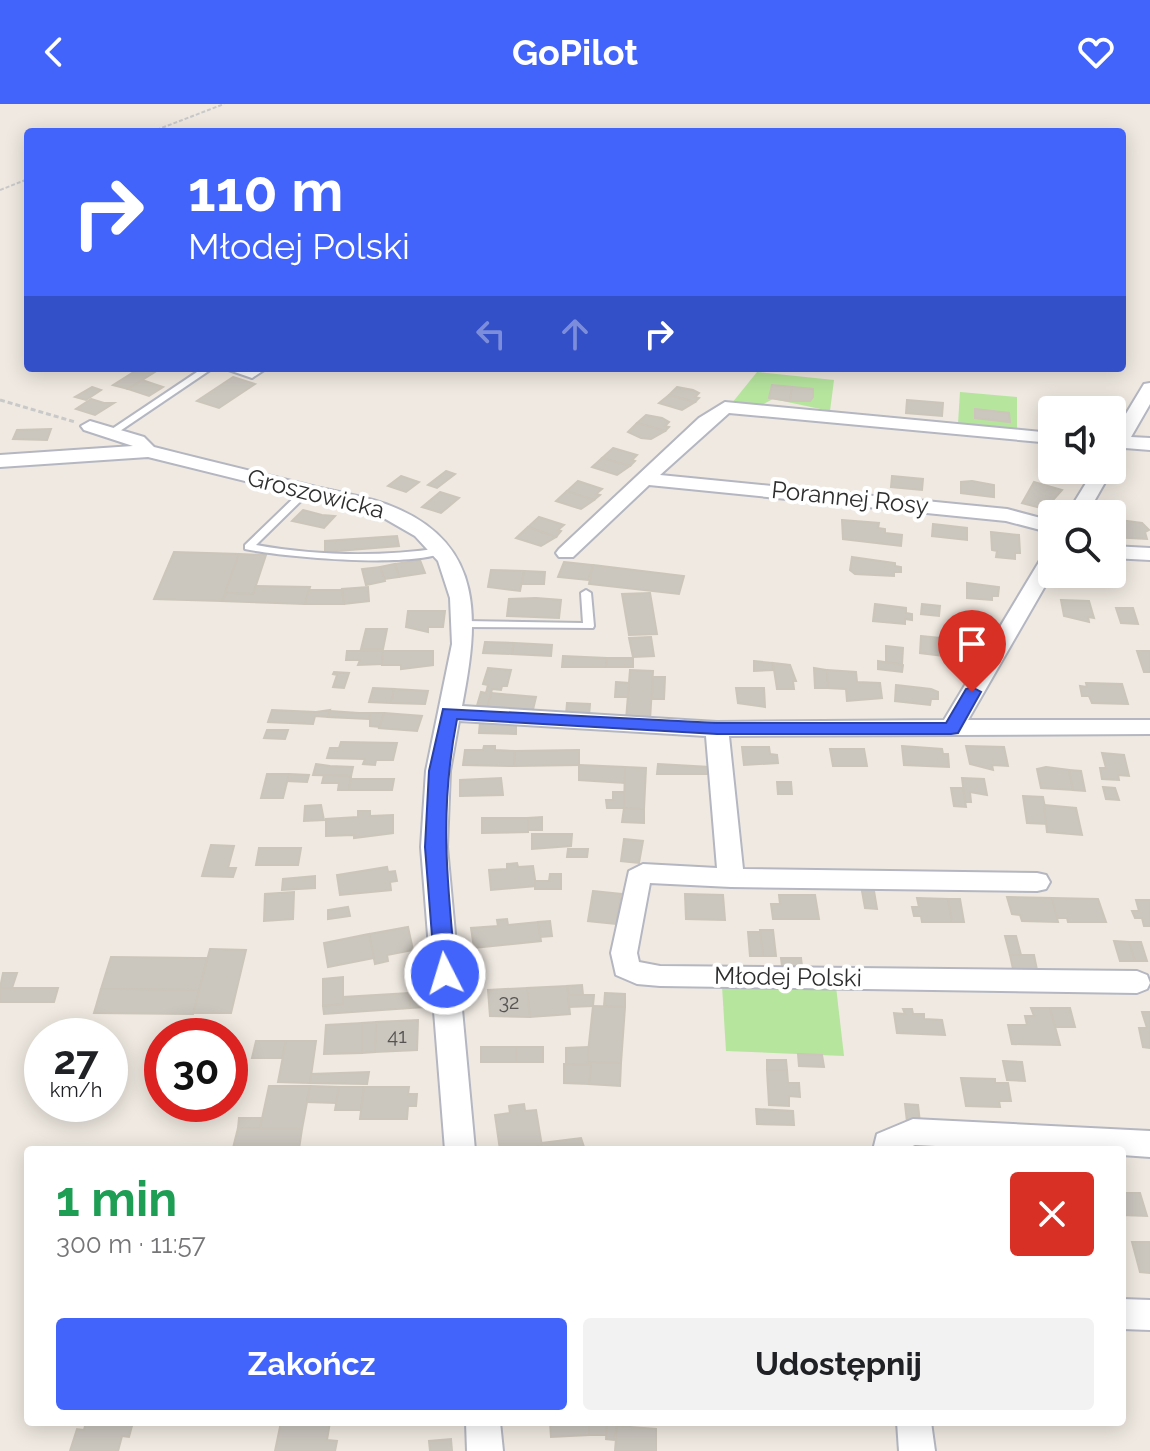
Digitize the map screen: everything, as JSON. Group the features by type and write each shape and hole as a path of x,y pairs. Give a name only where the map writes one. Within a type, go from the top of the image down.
{"street":[{"path":"1126,428 1150,388"},
{"path":"566,553 705,422 725,407 1038,437"},
{"name":"Groszowicka","path":"90,426 138,441 148,451"},
{"path":"1126,445 1150,444"},
{"name":"Groszowicka","path":"0,461 148,451 382,509 410,521 427,534 441,551 455,576 463,601 464,624 438,771 434,847 460,1146"},
{"name":"Porannej Rosy","path":"647,479 1007,515 1038,523"},
{"path":"1126,553 1150,554"},
{"path":"951,729 1038,581"},
{"path":"449,713 717,729 1150,727"},
{"path":"717,729 731,878"},
{"name":"Młodej Polski","path":"1037,882 731,878 643,873 638,878 624,953 626,968 637,974 660,976 1137,982"},
{"path":"888,1146 913,1132 1150,1144"},
{"path":"1126,1314 1150,1315"},
{"path":"483,1426 485,1451"},
{"path":"914,1426 917,1451"}],"lane":[{"path":"111,433 203,372"},
{"path":"306,491 249,547 272,552 378,556 441,551"},
{"path":"464,624 589,626 586,593"}],"path":[{"path":"161,128 224,104"},
{"path":"0,190 24,181"},
{"path":"0,400 90,426"}],"green space":[{"path":"757,372 834,380 830,411 773,399 758,407 732,403"},
{"path":"960,392 1017,397 1017,430 958,424"},
{"path":"835,978 844,1056 726,1051 722,986"}],"building":[{"path":"134,372 155,372 128,389 113,385"},
{"path":"233,377 255,384 219,408 197,401"},
{"path":"142,380 163,387 149,396 128,389"},
{"path":"772,385 792,387 790,401 769,398"},
{"path":"92,387 101,390 86,400 75,397"},
{"path":"677,387 699,393 695,397 699,398 695,402 669,395"},
{"path":"792,387 813,389 813,397 810,401 790,401"},
{"path":"669,395 695,402 682,410 659,403"},
{"path":"91,399 114,403 95,415 76,409"},
{"path":"907,400 943,403 942,416 906,413"},
{"path":"975,409 1009,413 1010,422 975,418"},
{"path":"646,415 662,418 669,422 665,426 669,427 665,431 637,423"},
{"path":"637,423 665,431 651,439 641,438 628,432"},
{"path":"51,429 47,440 13,439 17,430"},
{"path":"613,448 637,455 632,460 635,461 630,466 602,458"},
{"path":"602,458 630,466 617,475 592,467"},
{"path":"446,471 455,474 437,488 428,485"},
{"path":"401,476 419,482 406,492 388,486"},
{"path":"892,476 923,479 922,490 891,487"},
{"path":"578,481 602,489 596,494 600,495 594,500 567,491"},
{"path":"961,482 994,485 994,497 961,493"},
{"path":"1034,482 1062,490 1053,500 1038,500 1038,507 1022,503"},
{"path":"567,491 594,500 581,509 556,501"},
{"path":"440,492 459,498 441,513 422,507"},
{"path":"303,510 335,516 324,528 292,521"},
{"path":"539,517 564,525 556,537 528,527"},
{"path":"842,520 879,523 878,528 885,529 885,533 902,535 901,546 843,539"},
{"path":"1126,521 1142,523 1149,530 1145,532 1147,539 1126,538"},
{"path":"933,524 967,528 967,540 932,536"},
{"path":"528,527 556,537 541,546 516,538"},
{"path":"991,532 1019,535 1020,553 1015,553 1015,559 996,557 997,551 992,550"},
{"path":"397,536 399,546 325,552 325,541"},
{"path":"174,552 239,554 222,601 154,599"},
{"path":"239,554 266,555 253,594 225,593"},
{"path":"852,557 895,563 895,566 901,567 901,572 894,572 894,576 855,574 850,570"},
{"path":"420,560 425,573 399,577 395,564"},
{"path":"564,562 593,565 588,580 558,577"},
{"path":"395,564 399,577 385,579 380,567"},
{"path":"593,565 684,576 679,594 589,584"},
{"path":"380,567 385,581 366,585 362,569"},
{"path":"491,570 524,571 520,591 488,587"},
{"path":"524,571 545,572 544,584 522,584"},
{"path":"967,583 999,587 998,596 992,596 992,600 967,598"},
{"path":"256,586 310,587 305,604 222,601 226,593 253,594"},
{"path":"368,587 369,601 344,604 342,589"},
{"path":"309,590 342,590 344,604 305,604"},
{"path":"650,593 657,634 629,635 622,594"},
{"path":"509,599 561,600 559,618 507,616"},
{"path":"1061,600 1089,601 1094,618 1088,617 1089,622 1064,616"},
{"path":"875,604 906,608 906,613 912,614 912,620 905,619 905,624 873,621"},
{"path":"922,604 940,606 939,616 921,614"},
{"path":"1116,608 1133,608 1138,624 1121,623"},
{"path":"408,611 445,611 443,627 428,627 428,632 406,627"},
{"path":"366,629 387,629 383,649 361,649"},
{"path":"921,636 960,640 960,653 953,652 953,657 920,653"},
{"path":"651,637 654,656 633,657 629,638"},
{"path":"485,642 514,643 512,654 483,653"},
{"path":"514,643 552,645 551,656 512,654"},
{"path":"886,646 903,648 902,664 886,662"},
{"path":"347,651 383,651 382,664 358,665 360,660 346,660"},
{"path":"383,651 433,651 433,665 401,669 401,665 382,665"},
{"path":"1137,651 1150,651 1150,672 1144,672"},
{"path":"563,656 606,658 606,667 562,667"},
{"path":"607,658 633,658 633,667 606,667"},
{"path":"754,661 772,663 773,670 754,671"},
{"path":"878,661 903,665 902,672 878,669"},
{"path":"773,663 790,665 796,681 793,681 794,689 777,689"},
{"path":"488,668 511,670 507,686 502,686 501,690 492,689 487,710 476,709 481,692 486,693 488,685 483,684"},
{"path":"814,668 827,670 828,688 815,688"},
{"path":"630,670 653,671 650,720 626,720"},
{"path":"827,670 856,672 857,682 880,683 882,698 847,701 846,689 828,688"},
{"path":"334,672 349,673 344,688 333,687 337,675"},
{"path":"653,677 665,677 664,699 652,699"},
{"path":"616,682 629,683 628,697 615,697"},
{"path":"1086,683 1122,684 1128,704 1092,703 1089,696 1082,696 1080,686 1087,687"},
{"path":"896,685 931,689 938,692 938,699 931,699 930,705 895,701"},
{"path":"373,688 394,689 391,703 369,702"},
{"path":"736,688 764,688 765,707 738,703"},
{"path":"394,689 428,691 425,704 391,703"},
{"path":"491,693 536,697 532,714 487,710"},
{"path":"567,703 590,704 589,716 566,715"},
{"path":"272,710 330,710 328,717 315,716 313,724 268,722"},
{"path":"330,711 370,713 369,719 328,717"},
{"path":"370,713 384,713 380,727 370,726"},
{"path":"384,713 422,716 417,731 379,728"},
{"path":"480,722 516,723 516,734 479,733"},
{"path":"267,730 288,730 285,739 264,738"},
{"path":"341,742 397,743 393,760 376,760 375,765 363,764 365,759 327,758 330,748 339,748"},
{"path":"484,746 515,751 514,766 463,765 465,750 483,750"},
{"path":"902,746 942,749 943,754 948,754 949,767 904,765"},
{"path":"966,746 1004,747 1008,766 992,765 993,770 970,764"},
{"path":"742,747 769,747 770,754 777,755 778,763 744,765"},
{"path":"830,749 864,749 867,766 833,766"},
{"path":"579,750 579,765 514,766 515,751"},
{"path":"1102,753 1124,755 1129,776 1118,775 1119,780 1102,779 1100,768 1106,768"},
{"path":"316,764 353,767 351,776 313,775"},
{"path":"658,764 710,767 710,774 657,774"},
{"path":"579,765 625,767 625,783 579,780"},
{"path":"625,767 646,768 644,809 624,808"},
{"path":"1037,769 1069,770 1073,790 1041,788"},
{"path":"1069,770 1081,771 1085,791 1073,790"},
{"path":"267,774 289,774 283,798 261,798"},
{"path":"289,774 309,775 307,782 287,781"},
{"path":"324,775 351,776 349,790 338,790 339,783 322,783"},
{"path":"351,776 351,779 394,779 392,790 349,790"},
{"path":"501,778 503,795 460,796 460,780"},
{"path":"962,778 984,779 987,795 970,792 971,802 965,802"},
{"path":"777,782 791,782 792,794 778,794"},
{"path":"1103,787 1115,788 1119,800 1106,799"},
{"path":"951,788 963,788 966,807 954,806"},
{"path":"613,792 624,792 624,808 607,808 606,800 613,800"},
{"path":"1023,796 1043,797 1048,824 1027,823"},
{"path":"321,805 324,820 304,821 305,806"},
{"path":"1044,805 1076,808 1082,835 1047,832"},
{"path":"624,808 644,809 644,823 622,822"},
{"path":"358,811 370,811 370,816 393,815 393,833 354,838 354,835 326,836 326,819 358,817"},
{"path":"542,817 542,830 528,830 528,818"},
{"path":"482,818 528,818 528,832 482,833"},
{"path":"532,834 572,834 571,846 532,849"},
{"path":"624,839 643,841 639,863 621,861"},
{"path":"211,845 234,846 228,868 236,868 233,877 202,876"},
{"path":"259,848 301,848 298,865 256,865"},
{"path":"568,849 588,849 587,857 567,857"},
{"path":"517,863 518,867 533,866 536,886 491,890 489,870 507,869 507,864"},
{"path":"387,867 388,872 395,871 397,881 390,882 391,890 340,895 337,875"},
{"path":"550,874 561,874 561,889 535,889 535,881 549,881"},
{"path":"315,876 315,888 282,890 283,879"},
{"path":"593,891 621,894 616,924 588,921"},
{"path":"862,891 874,891 877,909 865,908"},
{"path":"294,892 293,919 264,921 265,894"},
{"path":"685,894 723,895 725,920 686,919"},
{"path":"779,895 815,895 819,919 773,919 771,904 780,904"},
{"path":"1007,897 1052,898 1058,922 1022,921 1020,915 1012,914"},
{"path":"917,898 948,899 952,922 922,922 921,916 914,916 912,907 919,907"},
{"path":"1052,898 1098,899 1106,922 1068,922 1067,918 1057,918"},
{"path":"948,899 960,899 964,922 952,922"},
{"path":"1136,900 1150,900 1150,926 1144,926 1142,918 1135,918 1132,911 1139,911"},
{"path":"348,907 350,916 328,919 328,910"},
{"path":"507,919 508,925 538,922 541,941 474,948 471,928 498,926 497,920"},
{"path":"550,921 552,936 540,937 538,922"},
{"path":"408,927 413,950 387,955 388,961 375,964 369,934"},
{"path":"760,930 773,930 776,956 763,956"},
{"path":"748,932 760,932 763,956 750,956"},
{"path":"369,934 374,958 328,967 324,943"},
{"path":"1005,936 1016,936 1021,955 1010,955"},
{"path":"1114,941 1129,942 1135,961 1120,961"},
{"path":"1129,942 1141,942 1147,961 1135,961"},
{"path":"210,949 246,950 231,1013 193,1013"},
{"path":"1010,955 1034,955 1037,970 1013,969"},
{"path":"111,957 207,958 199,990 101,989"},
{"path":"781,958 801,958 802,966 782,966"},
{"path":"3,973 17,973 12,988 0,988"},
{"path":"343,977 343,1004 323,1006 323,979"},
{"path":"582,985 583,995 568,995 567,986"},
{"path":"567,986 570,1014 530,1017 527,988"},
{"path":"0,988 58,988 54,1002 0,1002"},
{"path":"527,988 530,1017 490,1016 488,990"},
{"path":"101,989 199,990 193,1014 94,1013"},
{"path":"425,992 426,1007 410,1008 409,993"},
{"path":"409,993 410,1008 324,1014 323,1006 343,1004 343,997"},
{"path":"605,993 625,994 625,1007 604,1006"},
{"path":"568,995 594,995 593,1006 569,1007"},
{"path":"593,1006 625,1007 621,1063 587,1062"},
{"path":"1031,1008 1050,1008 1060,1045 1012,1044 1008,1025 1027,1025 1025,1016 1034,1016"},
{"path":"1050,1008 1070,1008 1075,1027 1055,1027"},
{"path":"903,1009 912,1009 913,1014 924,1014 924,1019 942,1020 945,1035 897,1033 894,1013 905,1014"},
{"path":"1142,1012 1150,1012 1150,1048 1143,1047 1139,1028 1147,1028"},
{"path":"418,1020 417,1050 375,1052 376,1022"},
{"path":"376,1022 375,1052 362,1053 362,1023"},
{"path":"362,1023 362,1053 324,1054 326,1025"},
{"path":"256,1041 286,1041 282,1058 252,1058"},
{"path":"286,1041 316,1041 310,1083 278,1082"},
{"path":"481,1047 516,1047 516,1062 481,1062"},
{"path":"516,1047 543,1047 543,1062 516,1062"},
{"path":"588,1047 588,1065 566,1064 566,1048"},
{"path":"798,1054 822,1055 824,1067 799,1066"},
{"path":"767,1060 786,1060 787,1070 767,1070"},
{"path":"1003,1061 1022,1062 1025,1081 1007,1080"},
{"path":"587,1062 621,1063 620,1086 589,1084 591,1065"},
{"path":"564,1064 591,1065 589,1084 564,1083"},
{"path":"767,1070 787,1070 788,1083 799,1083 800,1097 789,1096 789,1106 769,1105"},
{"path":"369,1072 367,1084 310,1083 311,1074"},
{"path":"961,1078 995,1079 995,1083 1008,1083 1011,1101 999,1101 1000,1107 966,1106"},
{"path":"269,1086 310,1086 302,1129 260,1128"},
{"path":"310,1086 339,1087 336,1103 307,1102"},
{"path":"339,1087 364,1087 361,1110 335,1110"},
{"path":"364,1087 409,1087 408,1094 417,1094 416,1106 408,1106 407,1119 360,1119"},
{"path":"524,1104 525,1111 536,1110 542,1146 499,1146 495,1115 510,1113 509,1106"},
{"path":"905,1104 918,1105 920,1123 907,1122"},
{"path":"756,1109 793,1111 794,1125 757,1124"},
{"path":"248,1118 262,1118 260,1128 238,1128 239,1122 248,1122"},
{"path":"238,1128 302,1129 299,1146 234,1146"},
{"path":"581,1138 584,1146 542,1146 542,1143"},
{"path":"1126,1193 1140,1193 1147,1216 1126,1215"},
{"path":"1132,1242 1150,1242 1150,1273 1140,1272"},
{"path":"85,1426 132,1426 129,1437 122,1436 118,1451 70,1451 77,1429 84,1430"},
{"path":"280,1426 329,1426 327,1440 337,1441 335,1451 275,1451"},
{"path":"550,1426 589,1426 589,1435 551,1437"},
{"path":"589,1426 607,1426 606,1435 589,1435"},
{"path":"607,1426 617,1426 614,1440 606,1439"},
{"path":"617,1426 656,1429 656,1451 615,1451"},
{"path":"451,1439 452,1451 430,1451 429,1441"}],"route":[{"path":"445,974 434,847 438,771 449,713 717,729 951,729 972,692"}]}
